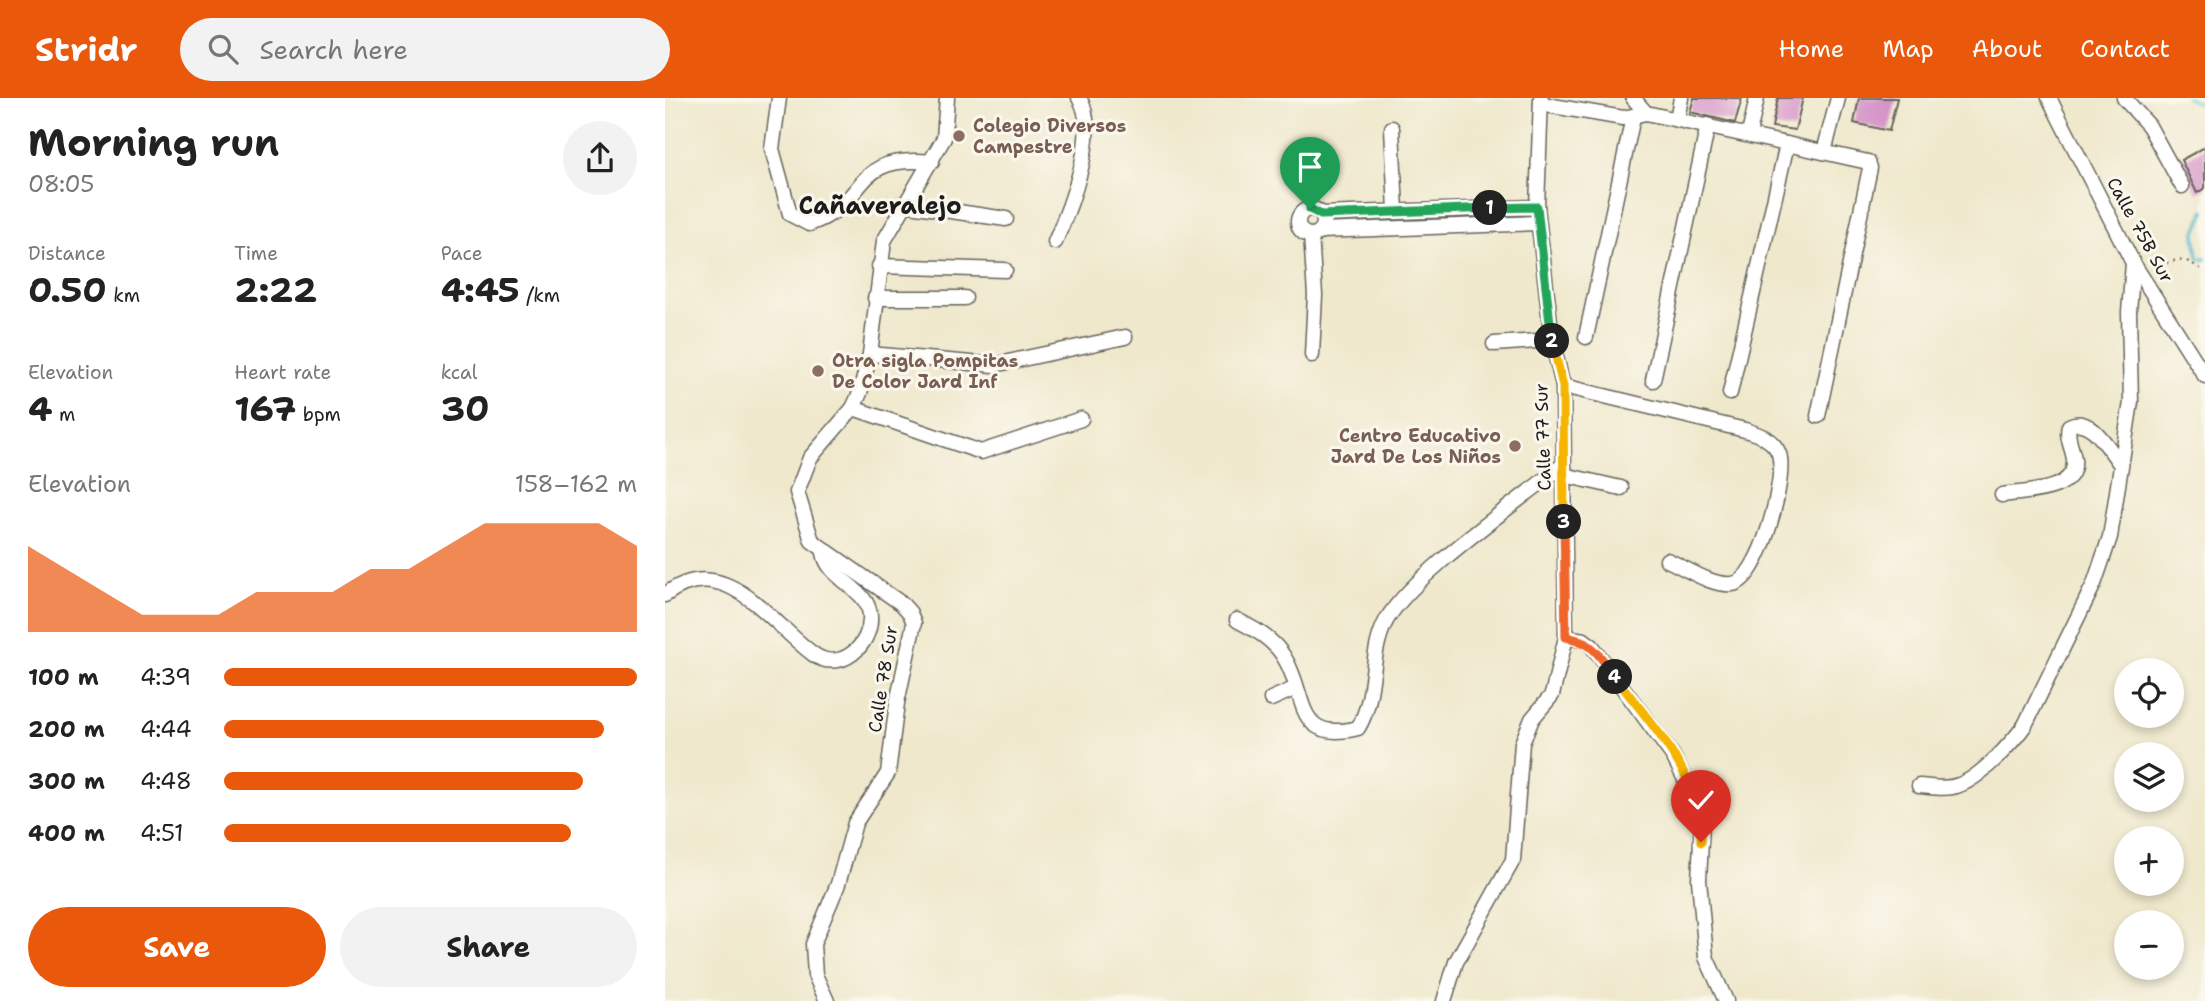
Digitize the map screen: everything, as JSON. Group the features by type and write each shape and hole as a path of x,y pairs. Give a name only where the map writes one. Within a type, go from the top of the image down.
{"street":[{"path":"779,98 772,149 780,188 790,214 809,225 832,217 871,171 887,162 908,159 932,162"},
{"name":"Calle 78 Sur","path":"827,1001 815,975 813,944 838,884 855,823 888,773 897,703 913,623 910,613 902,604 824,552 812,541 806,529 797,492 810,458 853,408 870,354 884,241 903,204 932,162 944,138 947,98"},
{"path":"1055,242 1074,195 1087,130 1079,98"},
{"path":"1586,337 1639,115 1633,98"},
{"path":"1677,119 1681,98"},
{"path":"1749,134 1757,98"},
{"path":"1825,152 1838,98"},
{"name":"Calle 75B Sur","path":"2049,98 2136,267 2205,376"},
{"path":"2124,98 2149,126 2182,186"},
{"path":"1541,101 1677,119 1868,162 1870,168 1818,416"},
{"name":"Calle 77 Sur","path":"1444,1001 1456,962 1513,860 1521,743 1532,719 1552,695 1566,637 1563,386 1552,340 1537,207 1541,101"},
{"path":"1653,380 1708,125"},
{"path":"1392,128 1396,211"},
{"path":"1730,393 1787,144"},
{"path":"903,204 1006,219"},
{"path":"1537,207 1321,215 1310,209 1299,216 1300,228 1315,233 1538,223"},
{"path":"1312,355 1315,233 1323,220 1321,215"},
{"path":"879,266 1005,270"},
{"path":"1919,786 1945,788 1962,784 2012,744 2025,724 2094,584 2110,537 2131,402 2129,312 2136,267"},
{"path":"875,298 965,298"},
{"path":"870,354 994,365 1125,337"},
{"path":"1494,344 1552,340"},
{"path":"1563,386 1745,430 1765,437 1779,452 1781,467 1777,491 1759,557 1746,579 1735,584 1721,584 1667,560"},
{"path":"853,408 981,452 1081,419"},
{"path":"2002,495 2062,484 2071,475 2074,461 2067,434 2069,426 2076,422 2087,424 2121,465"},
{"path":"1237,620 1271,640 1285,659 1302,711 1315,725 1334,733 1358,727 1369,710 1377,645 1384,623 1403,597 1440,564 1564,470 1621,488"},
{"path":"665,595 680,584 702,581 728,586 748,595 815,656 831,662 851,656 860,647 869,632 871,614 862,597 829,566 824,552"},
{"path":"1566,637 1584,640 1592,646 1658,734 1692,789 1702,822 1699,880 1706,957 1726,1001"},
{"path":"1271,699 1296,688"}],"path":[{"path":"2136,267 2180,258 2205,272"}],"building":[{"path":"1694,98 1742,98 1735,123 1690,112"},
{"path":"1778,98 1803,98 1795,130 1772,127"},
{"path":"1859,98 1897,98 1889,131 1854,123"},
{"path":"2205,147 2205,188 2197,193 2181,160"}],"waterway":[{"path":"2187,98 2205,106"},
{"path":"2205,210 2195,234 2198,258 2205,259"}],"place":[{"name":"Colegio Diversos Campestre","path":"959,136"},
{"name":"Otra sigla Pompitas De Color Jard Inf","path":"818,371"},
{"name":"Centro Educativo Jard De Los Niños","path":"1515,446"}],"district":[{"name":"Cañaveralejo","path":"880,206"}],"route":[{"path":"1310,209 1321,215 1537,207 1552,340 1563,386 1566,637 1584,640 1592,646 1673,756 1698,804 1702,822 1701,842"}]}
